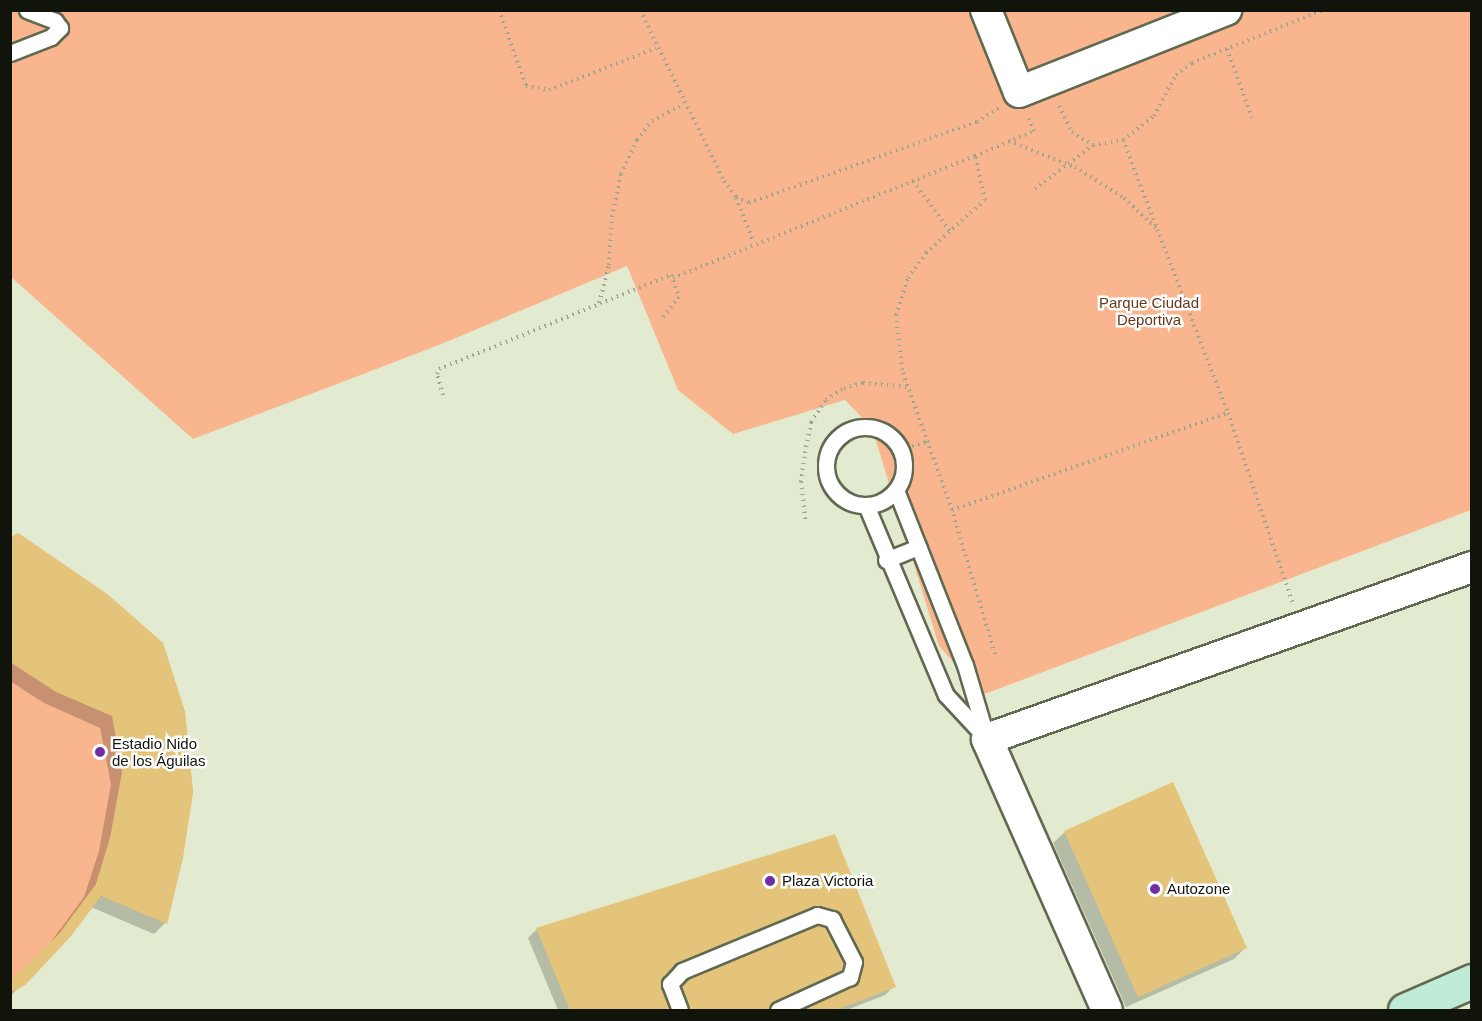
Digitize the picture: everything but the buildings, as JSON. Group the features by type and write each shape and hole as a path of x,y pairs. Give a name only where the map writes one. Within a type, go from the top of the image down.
{"main road":[{"path":"1405,1011 1472,981"}],"street":[{"path":"986,10 1019,92 1226,10"},
{"path":"1107,1011 987,739 1472,567"}],"lane":[{"path":"10,53 51,37 60,28 55,21 27,10"},
{"path":"869,426 888,434 901,450 904,471 896,490 884,500 866,505 839,496 830,483 825,463 833,443 848,430 869,426"},
{"path":"896,490 972,684 987,739"},
{"path":"866,505 886,560 946,695 987,739"},
{"path":"886,560 919,547"},
{"path":"680,1011 670,984 682,971 817,915 832,919 854,962 850,977 778,1011"}],"path":[{"path":"499,10 526,86 549,90 656,48"},
{"path":"640,10 684,104 736,197 754,243"},
{"path":"1035,189 1093,146 1123,140 1154,116 1176,75 1192,63 1323,10"},
{"path":"1227,49 1252,118"},
{"path":"1063,75 1059,109 1072,132 1093,146"},
{"path":"673,278 754,243 913,182 1034,131 1019,92 977,122 762,201 749,203 736,197"},
{"path":"599,303 609,265 612,217 621,174 637,140 652,121 684,104"},
{"path":"1123,140 1228,413 1301,627"},
{"path":"1009,141 1066,164 1124,198 1159,230"},
{"path":"975,156 985,200 926,253 908,278 896,315 902,370 952,510 995,654"},
{"path":"913,182 950,231"},
{"path":"443,395 437,374 439,369 667,275 673,278 679,297 662,318"},
{"path":"805,519 801,482 805,453 811,422 826,400 844,388 863,383 908,387"},
{"path":"952,510 1228,413"},
{"path":"901,450 928,441"}],"green space":[{"name":"Parque Ciudad Deportiva","path":"11,11 1471,11 1471,510 982,695 939,646 872,428 845,400 733,434 678,390 627,266 439,345 193,439 11,277"},
{"name":"Estadio Nido de los Águilas","path":"18,533 107,594 163,643 185,712 193,792 183,857 167,924 101,896 70,937 25,985 11,993 10,538"}],"place":[{"name":"Estadio Nido de los Águilas","path":"100,752"},
{"name":"Plaza Victoria","path":"770,881"},
{"name":"Autozone","path":"1155,889"}]}
